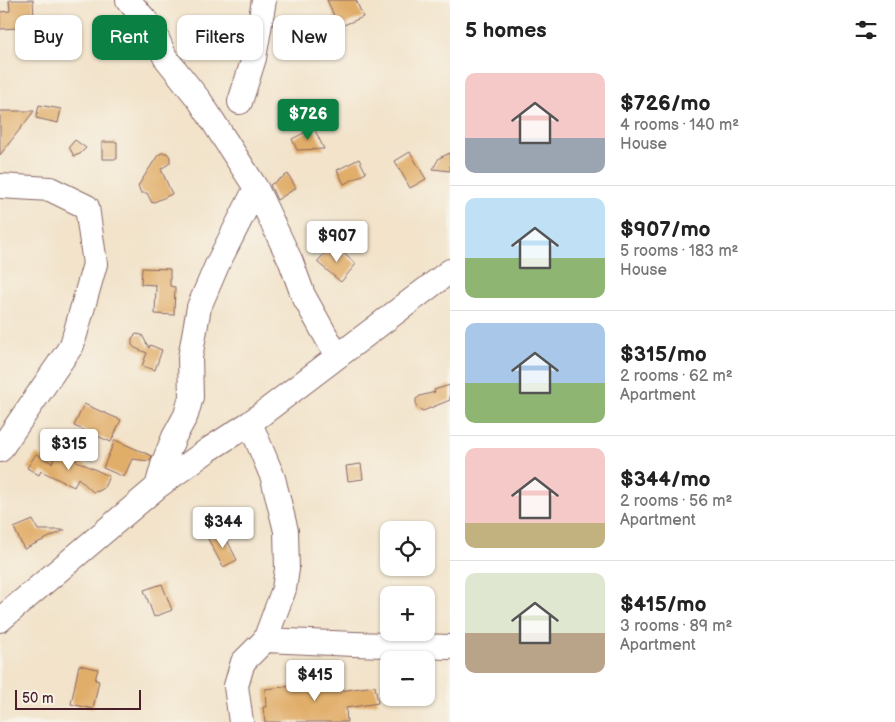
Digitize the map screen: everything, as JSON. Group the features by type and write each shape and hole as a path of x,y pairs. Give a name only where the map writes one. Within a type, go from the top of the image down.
{"street":[{"path":"128,0 153,29 165,57 200,101 256,188 291,262 303,295 337,356"},
{"path":"240,102 254,58 264,0"},
{"path":"0,186 50,189 87,207 96,264 72,345 0,450"},
{"path":"157,487 164,462 174,437 186,415 191,397 190,358 199,307 256,188"},
{"path":"0,620 157,487 208,450 250,423 337,356 448,277"},
{"path":"241,722 236,686 243,662 265,640 284,589 288,569 286,531 273,478 250,423"},
{"path":"265,640 450,647"}],"building":[{"path":"9,0 33,0 34,15 15,15 15,28 0,29 0,12 10,11"},
{"path":"327,0 356,0 363,17 345,24 345,15 334,15"},
{"path":"39,105 61,109 58,123 36,118"},
{"path":"0,111 34,111 0,155"},
{"path":"314,128 324,149 297,150 292,139"},
{"path":"75,140 86,148 80,154 74,156 69,147"},
{"path":"102,142 117,142 117,159 102,159"},
{"path":"410,152 426,179 410,188 395,161"},
{"path":"167,153 170,157 170,163 161,169 172,194 152,203 147,193 141,193 138,186 158,155"},
{"path":"450,153 450,171 433,169 439,158"},
{"path":"359,159 366,173 344,184 337,170"},
{"path":"288,174 296,188 277,200 270,185"},
{"path":"333,244 356,264 341,282 317,262"},
{"path":"142,268 170,269 170,286 175,287 174,315 155,314 156,285 141,284"},
{"path":"136,334 142,335 149,348 150,345 162,350 155,370 142,366 147,353 132,345 132,338"},
{"path":"450,385 450,400 423,411 416,407 416,399 420,396"},
{"path":"84,404 121,420 111,442 74,426"},
{"path":"115,440 152,456 150,461 132,459 124,477 103,468"},
{"path":"51,449 109,476 104,488 93,492 78,478 74,487 41,471 39,475 27,468 36,454 52,463 55,456 50,451"},
{"path":"361,464 363,479 348,481 346,466"},
{"path":"33,520 38,530 65,530 24,549 14,528"},
{"path":"223,532 237,560 223,567 208,539"},
{"path":"162,584 172,610 154,617 144,590"},
{"path":"79,665 98,669 95,680 99,681 93,709 71,704"},
{"path":"337,675 340,691 375,686 378,703 346,708 347,722 265,722 263,707 266,707 265,689 312,684 312,680"}]}
